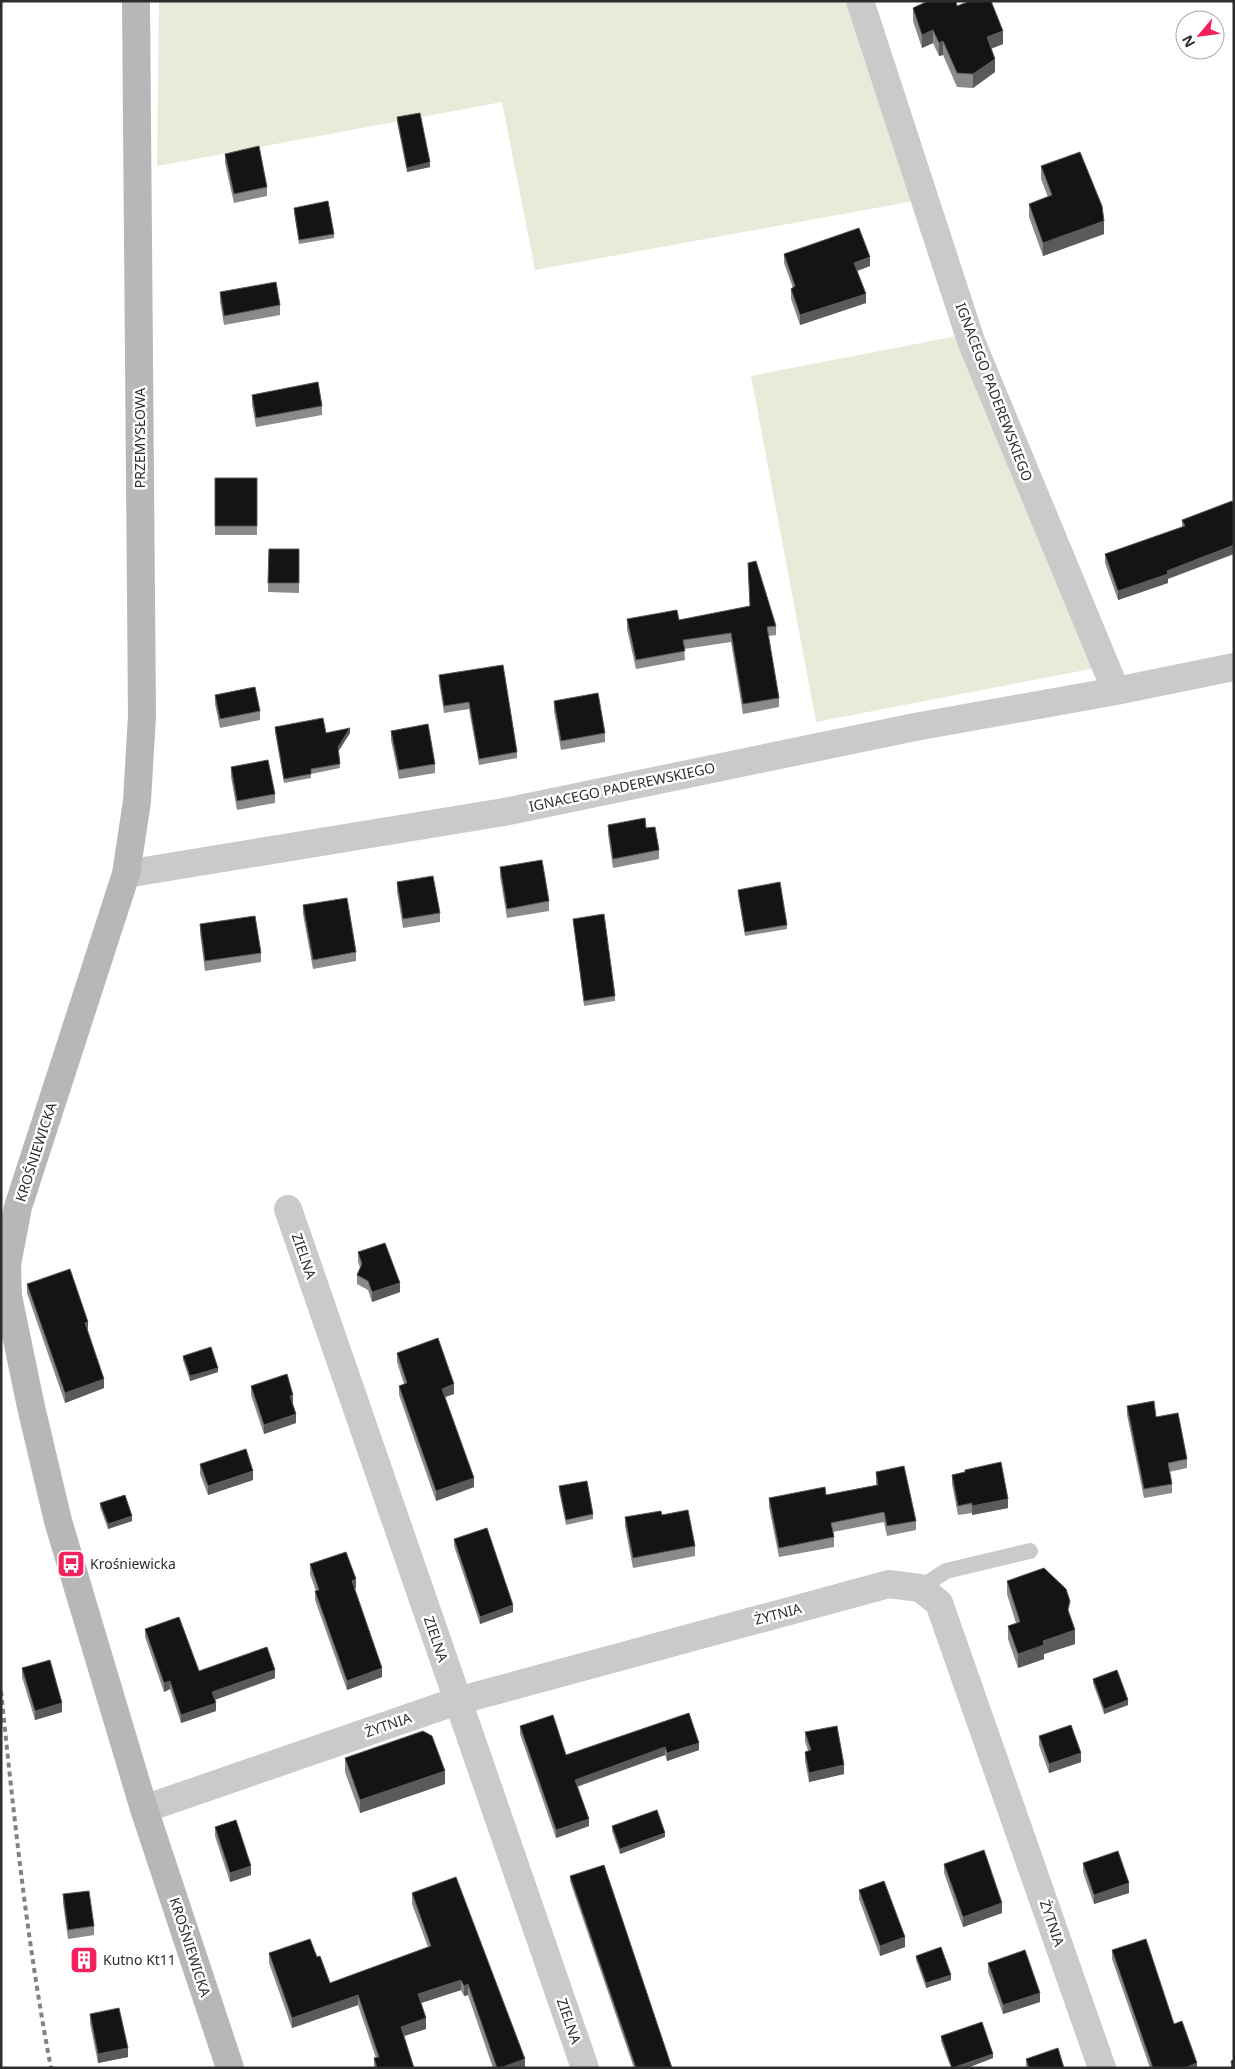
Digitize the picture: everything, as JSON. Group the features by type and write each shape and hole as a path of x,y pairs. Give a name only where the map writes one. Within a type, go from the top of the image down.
{"street":[{"name":"PRZEMYSŁOWA","path":"126,874 137,801 142,716 136,1"},
{"name":"IGNACEGO PADEREWSKIEGO","path":"860,1 970,340 1116,691"},
{"name":"IGNACEGO PADEREWSKIEGO","path":"126,874 504,812 915,727 1116,691 1234,667"},
{"name":"KROŚNIEWICKA","path":"126,874 18,1206 7,1265 8,1296 31,1407 58,1520 144,1809 230,2068"},
{"name":"ZIELNA","path":"288,1209 585,2068"},
{"name":"ŻYTNIA","path":"144,1809 457,1701 889,1584 920,1588 939,1603 1102,2068"}],"lane":[{"path":"920,1588 946,1571 1030,1551"}],"green space":[{"path":"159,1 847,1 914,201 535,270 502,102 157,166"},
{"path":"957,336 1096,668 816,722 751,376"}],"building":[{"path":"928,1 956,1 957,6 970,1 991,1 1003,31 987,37 995,59 973,74 957,73 943,41 939,43 933,30 922,35 913,8"},
{"path":"420,113 430,162 407,168 397,117"},
{"path":"259,146 267,187 234,194 225,154"},
{"path":"1080,152 1102,206 1104,221 1043,243 1029,204 1052,195 1041,166"},
{"path":"328,201 334,234 299,240 294,208"},
{"path":"859,228 870,257 854,263 866,294 800,315 791,289 795,286 784,254"},
{"path":"276,282 280,305 224,316 220,292"},
{"path":"318,382 322,406 256,418 252,395"},
{"path":"215,478 257,478 257,526 215,526"},
{"path":"1232,501 1234,505 1234,545 1167,571 1168,574 1118,591 1105,554 1185,526 1182,520"},
{"path":"269,549 299,549 299,583 268,583"},
{"path":"756,561 776,626 767,627 779,698 743,704 731,633 683,640 685,651 636,660 627,619 677,610 679,620 750,606 748,563"},
{"path":"503,665 517,752 479,759 469,702 444,706 439,675"},
{"path":"255,687 260,711 220,719 215,695"},
{"path":"598,693 605,733 561,741 554,701"},
{"path":"323,718 326,733 350,728 338,747 340,764 311,769 311,774 284,779 275,727"},
{"path":"428,724 435,764 399,770 391,731"},
{"path":"268,760 275,794 237,801 231,767"},
{"path":"645,818 646,828 655,827 659,850 613,859 608,825"},
{"path":"542,860 549,901 507,909 500,867"},
{"path":"433,876 440,913 403,919 397,882"},
{"path":"780,882 787,925 745,932 738,890"},
{"path":"347,898 356,952 313,960 303,905"},
{"path":"604,914 615,996 584,1001 573,919"},
{"path":"255,916 261,953 205,961 200,924"},
{"path":"385,1243 400,1283 372,1292 368,1281 357,1275 362,1264 358,1252"},
{"path":"70,1269 88,1322 85,1323 104,1379 65,1393 27,1284"},
{"path":"438,1338 454,1384 442,1389 474,1478 436,1491 399,1386 407,1383 397,1353"},
{"path":"211,1347 218,1368 190,1376 183,1356"},
{"path":"287,1374 293,1395 290,1396 296,1414 264,1425 251,1386"},
{"path":"1154,1401 1156,1417 1178,1413 1187,1459 1168,1463 1172,1484 1144,1489 1127,1406"},
{"path":"246,1449 253,1471 208,1486 200,1464"},
{"path":"1001,1462 1008,1499 972,1506 972,1503 958,1506 952,1475"},
{"path":"904,1466 916,1521 887,1526 884,1512 831,1523 834,1537 779,1548 769,1498 825,1487 826,1495 878,1485 876,1472"},
{"path":"587,1481 593,1514 566,1520 559,1486"},
{"path":"125,1495 132,1516 108,1524 100,1503"},
{"path":"688,1510 695,1546 633,1558 625,1517 661,1511 662,1515"},
{"path":"487,1528 513,1605 480,1617 454,1539"},
{"path":"346,1552 356,1579 352,1581 382,1668 347,1681 315,1591 319,1590 310,1564"},
{"path":"1044,1568 1066,1589 1070,1601 1068,1610 1075,1630 1043,1641 1044,1645 1018,1654 1008,1626 1020,1622 1007,1581"},
{"path":"179,1617 199,1671 267,1647 275,1670 212,1692 216,1703 181,1715 170,1681 164,1683 145,1629"},
{"path":"50,1660 62,1703 35,1711 22,1668"},
{"path":"1117,1670 1128,1700 1104,1709 1093,1679"},
{"path":"689,1713 699,1743 667,1753 665,1747 575,1780 589,1819 556,1830 520,1726 553,1715 566,1755"},
{"path":"1071,1725 1081,1753 1049,1764 1039,1736"},
{"path":"837,1726 844,1765 809,1773 805,1752 811,1750 805,1732"},
{"path":"423,1731 432,1736 445,1771 360,1800 345,1758"},
{"path":"657,1810 665,1833 620,1849 612,1826"},
{"path":"236,1820 251,1866 230,1873 215,1827"},
{"path":"984,1850 1002,1903 963,1917 944,1864"},
{"path":"1118,1851 1129,1883 1094,1895 1083,1863"},
{"path":"604,1865 672,2068 636,2068 570,1876"},
{"path":"456,1877 525,2059 497,2068 468,1984 464,1986 461,1980 418,1994 426,2018 401,2027 414,2068 377,2068 374,2058 379,2057 358,1995 292,2018 269,1953 310,1939 317,1957 320,1956 330,1983 431,1946 412,1893"},
{"path":"884,1881 905,1937 880,1946 859,1890"},
{"path":"89,1891 94,1926 68,1930 63,1894"},
{"path":"1146,1939 1174,2024 1182,2021 1197,2063 1184,2068 1153,2068 1112,1950"},
{"path":"941,1947 951,1975 926,1983 916,1956"},
{"path":"1025,1950 1040,1993 1003,2005 988,1963"},
{"path":"119,2008 128,2048 98,2054 90,2014"},
{"path":"982,2022 993,2054 952,2068 941,2036"},
{"path":"1058,2048 1064,2068 1029,2068 1026,2059"},
{"path":"1234,2060 1234,2068 1232,2068 1231,2061"}],"railway":[{"path":"1,1691 28,1927 51,2068"}],"place":[{"name":"Krośniewicka","path":"71,1564"},
{"name":"Kutno Kt11","path":"84,1960"}]}
